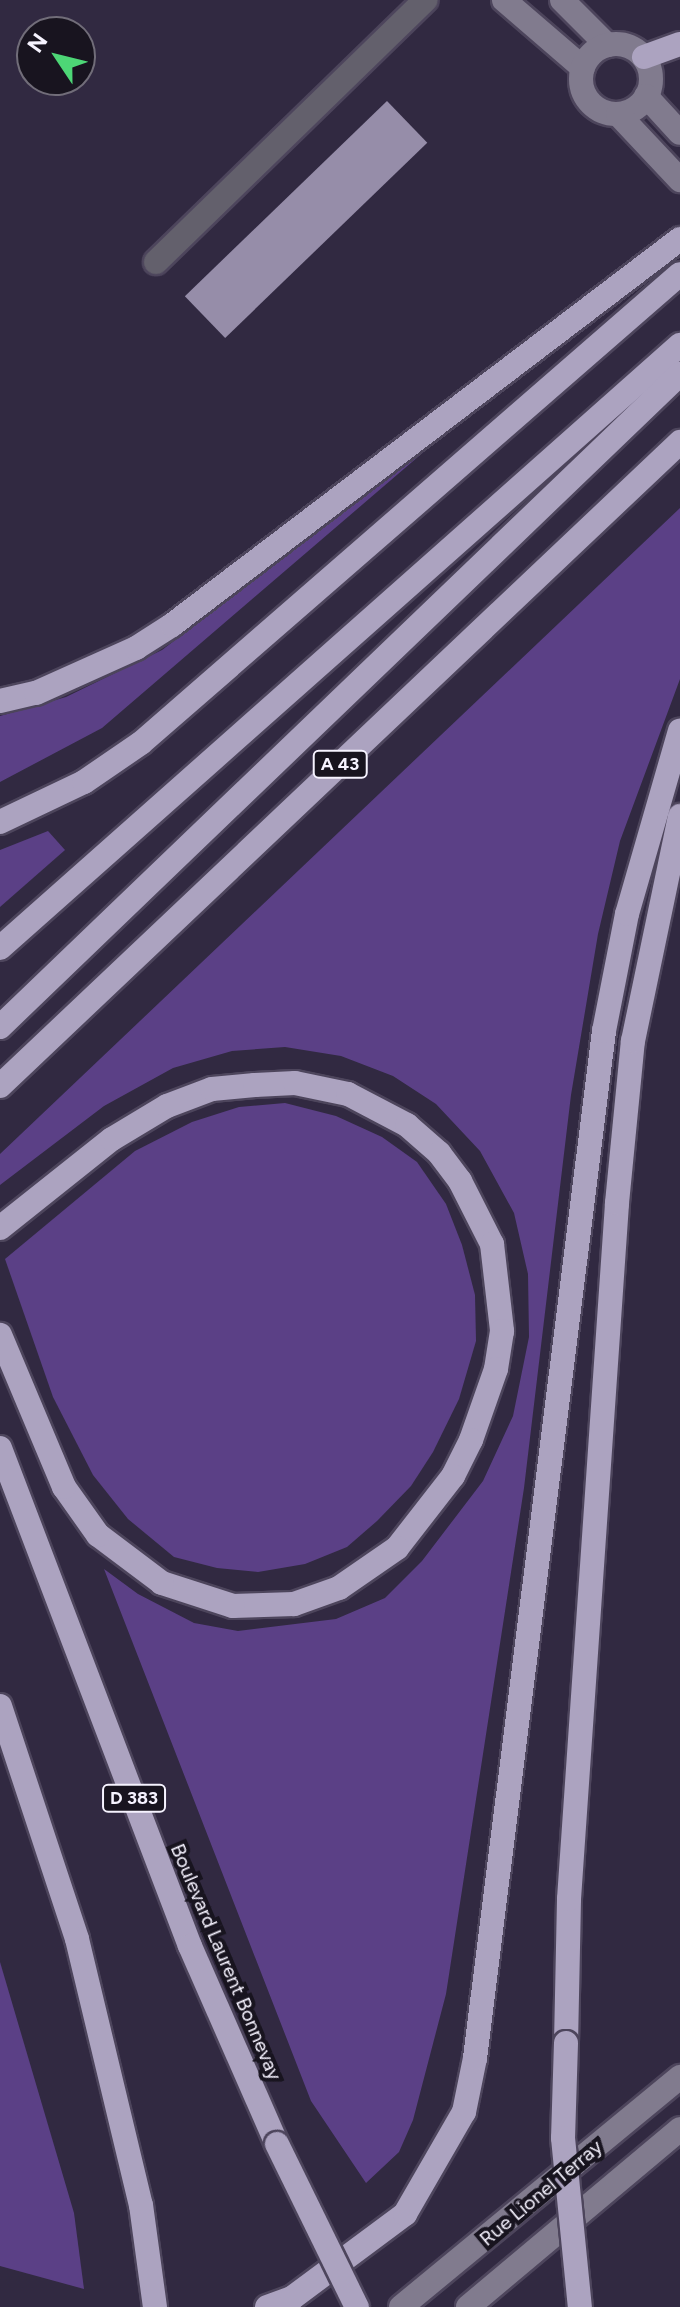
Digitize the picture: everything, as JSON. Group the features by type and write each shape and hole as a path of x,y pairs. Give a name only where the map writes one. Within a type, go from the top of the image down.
{"highway":[{"path":"644,57 680,44"},
{"path":"0,701 36,693 136,648 172,625 680,239"},
{"path":"0,822 84,782 141,743 680,274"},
{"path":"0,948 680,345"},
{"name":"A 43","path":"0,1027 680,374"},
{"name":"A 43","path":"0,1086 680,442"},
{"path":"267,2307 292,2298 405,2214 464,2112 475,2058 604,1031 627,914 680,730"},
{"path":"580,2307 563,2138 569,1899 617,1203 633,1041 680,816"},
{"path":"0,1228 112,1139 167,1106 212,1089 255,1085 295,1083 335,1091 379,1107 407,1125 439,1153 460,1181 492,1244 502,1331 496,1369 471,1440 426,1515 397,1548 339,1588 294,1604 233,1606 196,1598 162,1583 98,1535 64,1487 2,1341"},
{"name":"Boulevard Laurent Bonnevay","path":"0,1448 190,1946 277,2144 357,2307"},
{"path":"0,1706 77,1939 141,2205 155,2307"}],"main road":[{"path":"504,0 583,68 589,100 618,114 680,180"},
{"path":"562,0 607,45 627,46 644,57 651,76 646,96 639,105 618,114"},
{"path":"583,68 607,45"},
{"path":"646,96 680,133"},
{"name":"Rue Lionel Terray","path":"401,2307 680,2077"},
{"name":"Rue Lionel Terray","path":"468,2307 680,2129"}],"street":[{"path":"156,262 425,0"}],"shaded area":[{"path":"426,450 102,728 0,782 0,716 66,697 162,650"},
{"path":"680,508 680,679 620,841 598,934 571,1095 524,1488 446,1994 413,2120 399,2152 366,2183 311,2101 104,1569 138,1594 194,1623 238,1631 336,1619 385,1598 422,1561 483,1481 513,1416 529,1337 528,1274 514,1213 480,1151 436,1104 393,1076 341,1056 285,1047 232,1051 173,1068 104,1106 0,1185 0,1154"},
{"path":"48,831 65,850 0,907 0,850"},
{"path":"285,1103 336,1116 382,1137 417,1162 446,1204 462,1245 475,1295 476,1341 459,1399 433,1452 411,1486 377,1521 347,1547 305,1564 258,1572 217,1568 174,1557 128,1519 93,1475 53,1397 5,1259 135,1151 192,1122 239,1107"},
{"path":"0,1962 74,2213 84,2289 0,2266"}],"building":[{"path":"387,101 427,143 225,338 185,296"}]}
